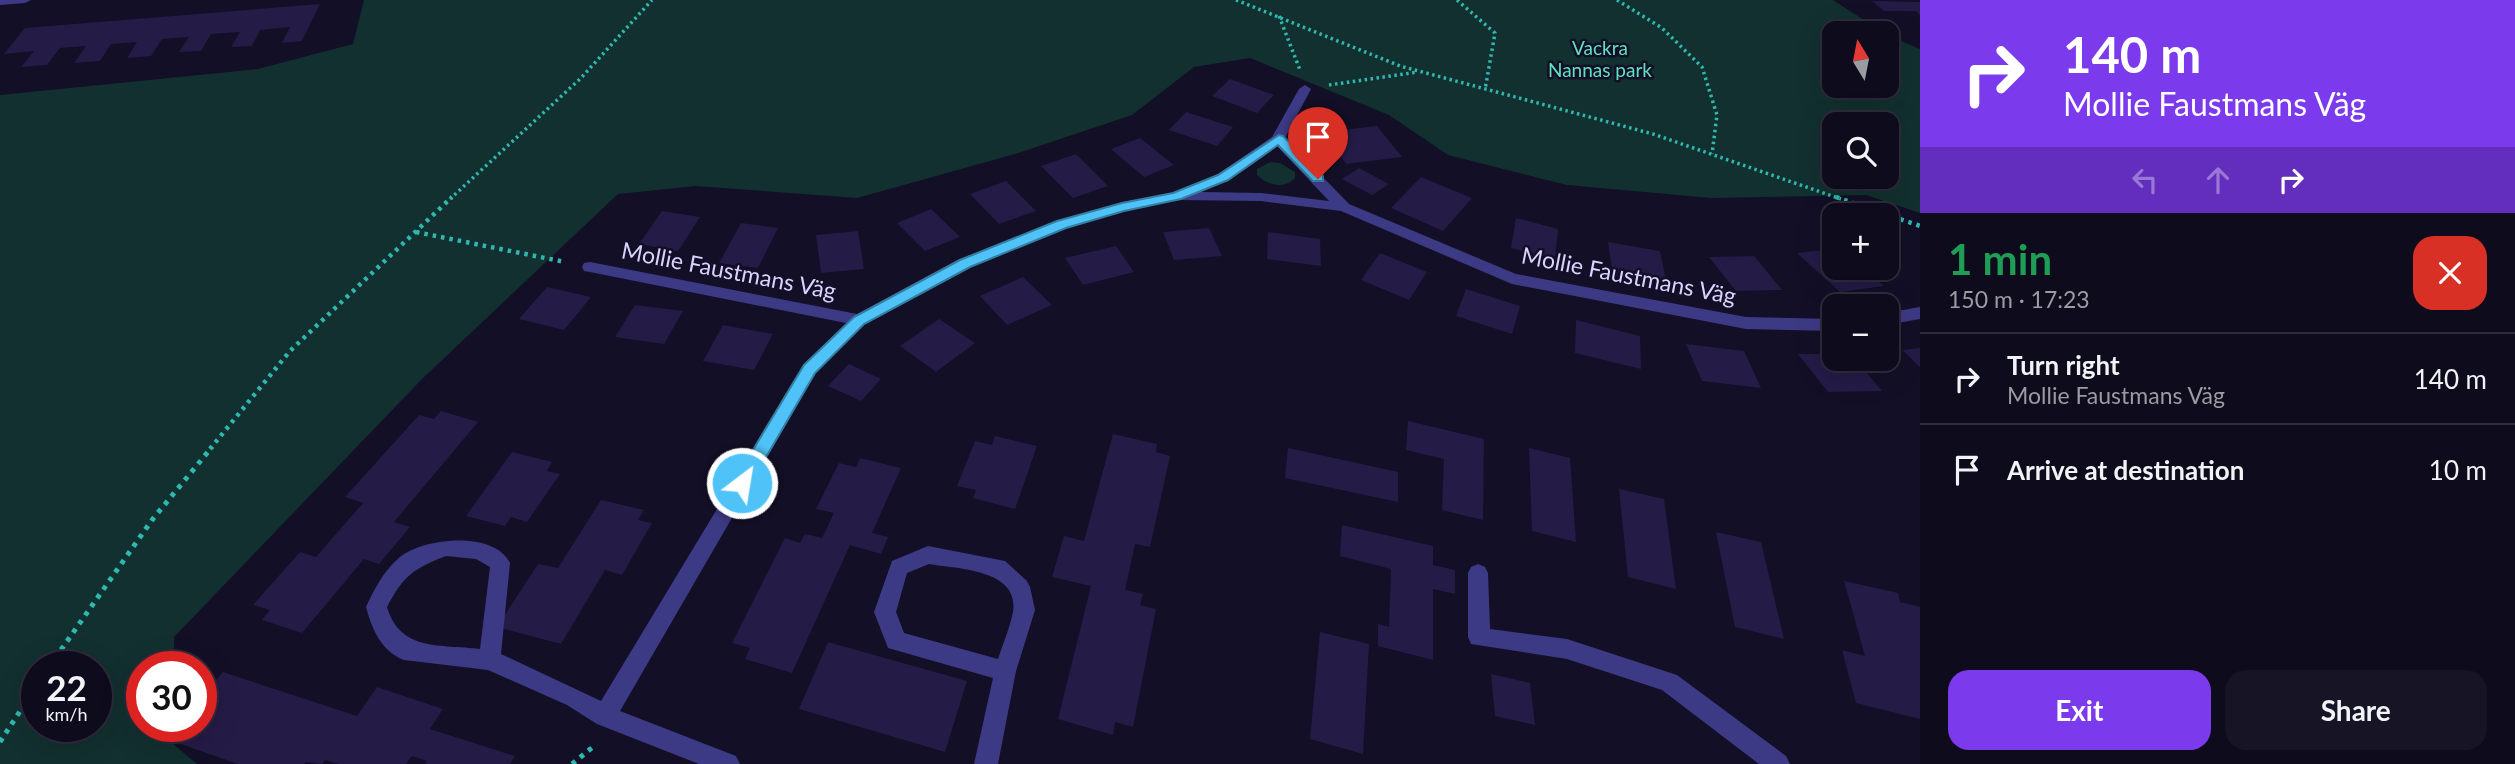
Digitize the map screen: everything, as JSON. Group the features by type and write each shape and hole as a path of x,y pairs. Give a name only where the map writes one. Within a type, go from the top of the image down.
{"street":[{"path":"0,2 25,0"},
{"name":"Mollie Faustmans Väg","path":"605,716 810,369 859,320 965,263 1061,225 1122,207 1177,196 1223,177 1279,139 1305,89"},
{"name":"Mollie Faustmans Väg","path":"1279,139 1344,208"},
{"name":"Mollie Faustmans Väg","path":"1177,196 1261,197 1344,208 1511,279 1746,323 1822,326"},
{"name":"Mollie Faustmans Väg","path":"590,268 859,320"},
{"path":"1899,317 1920,313"},
{"path":"490,660 490,631 500,590 500,563 480,551 446,548 408,562 388,585 376,607 382,628 404,650 490,660 575,698 605,716 728,764"},
{"path":"986,764 1005,671 1024,610 1020,587 998,567 940,556 928,555 899,567 885,612 895,641 1005,671"},
{"path":"1478,573 1479,637 1567,649 1670,682 1778,764"}],"path":[{"path":"60,651 152,520 290,351 582,78 652,0"},
{"path":"1236,0 1400,66 1653,134 1920,226"},
{"path":"1457,0 1495,33 1485,90"},
{"path":"1617,0 1662,29 1702,67 1717,115 1712,154"},
{"path":"1279,16 1295,52 1305,89 1421,72"},
{"path":"415,232 590,268"},
{"path":"0,742 3,733 21,708"}],"green space":[{"name":"Vackra Nannas park","path":"364,0 1833,0 1865,21 1822,21 1822,98 1899,98 1899,40 1920,49 1920,213 1899,206 1899,203 1890,203 1866,195 1711,198 1567,185 1448,155 1389,115 1250,58 1194,67 1132,115 1015,154 857,198 696,186 618,194 422,379 174,637 174,651 126,651 126,742 172,742 197,764 0,764 0,95 258,69 353,44"},
{"path":"1270,162 1280,163 1295,172 1295,178 1281,185 1271,184 1257,175 1257,169"}],"building":[{"path":"1872,1 1920,2 1920,15 1916,11 1884,11"},
{"path":"320,4 302,41 282,43 290,27 260,30 252,46 231,47 240,32 211,34 201,51 179,52 189,37 162,39 151,56 127,58 137,42 111,44 100,61 74,63 86,46 60,48 47,65 21,67 34,51 4,54 25,28"},
{"path":"1230,79 1274,95 1257,113 1212,96"},
{"path":"1186,112 1233,127 1217,146 1169,130"},
{"path":"1377,126 1402,157 1346,164 1323,132"},
{"path":"1140,138 1174,165 1144,177 1111,149"},
{"path":"1076,154 1108,186 1073,198 1041,166"},
{"path":"1359,168 1389,184 1372,195 1342,179"},
{"path":"1421,177 1472,198 1443,231 1391,208"},
{"path":"1006,181 1036,211 999,224 970,194"},
{"path":"931,209 960,237 925,251 897,223"},
{"path":"662,211 700,217 678,251 639,244"},
{"path":"1516,218 1558,229 1555,259 1511,248"},
{"path":"741,223 778,228 758,268 719,263"},
{"path":"1209,228 1222,256 1174,260 1163,232"},
{"path":"858,231 864,269 821,273 816,235"},
{"path":"1268,232 1320,239 1321,266 1267,259"},
{"path":"1608,242 1660,251 1667,285 1613,275"},
{"path":"1116,246 1134,272 1083,285 1065,258"},
{"path":"1822,250 1822,276 1797,253"},
{"path":"1380,253 1427,272 1409,300 1361,280"},
{"path":"1754,256 1782,290 1736,291 1709,257"},
{"path":"1023,277 1052,305 1007,325 980,296"},
{"path":"1827,280 1877,280 1884,286 1840,292"},
{"path":"547,287 591,297 564,330 519,319"},
{"path":"1466,289 1520,306 1512,334 1456,316"},
{"path":"635,305 683,311 664,344 615,337"},
{"path":"939,319 975,343 936,372 900,346"},
{"path":"1576,320 1640,336 1641,369 1575,353"},
{"path":"723,325 773,334 754,370 703,361"},
{"path":"1686,344 1744,351 1761,388 1702,381"},
{"path":"1920,348 1920,367 1902,350"},
{"path":"1798,354 1822,354 1822,371 1865,371 1882,391 1828,392"},
{"path":"849,364 881,379 861,401 828,386"},
{"path":"441,411 478,422 394,522 410,527 379,564 364,559 302,633 262,620 270,610 253,605 300,552 316,557 363,503 345,497 419,415 434,419"},
{"path":"1408,421 1484,439 1483,520 1442,510 1444,459 1406,450"},
{"path":"1113,434 1157,444 1156,452 1170,456 1150,547 1135,544 1125,590 1143,594 1140,605 1156,609 1133,727 1115,722 1113,735 1058,719 1091,586 1052,577 1064,536 1084,541"},
{"path":"995,436 1037,446 1015,509 973,498 976,490 957,486 975,441 992,445"},
{"path":"1288,448 1398,472 1398,502 1285,478"},
{"path":"1529,448 1570,458 1576,542 1532,531"},
{"path":"512,452 552,462 547,471 560,474 527,522 511,517 505,526 466,516"},
{"path":"860,458 901,468 872,533 888,537 881,554 850,545 792,673 745,659 750,648 732,643 785,538 800,543 805,534 822,538 834,513 816,509 839,463 856,467"},
{"path":"1619,489 1664,499 1676,589 1628,577"},
{"path":"601,500 644,510 638,520 652,523 622,575 605,570 561,644 497,627 538,564 558,568"},
{"path":"1342,525 1433,546 1433,565 1455,570 1455,594 1433,589 1433,660 1378,646 1378,624 1389,627 1391,569 1340,556"},
{"path":"1716,532 1761,542 1784,639 1735,627"},
{"path":"1844,581 1898,593 1900,602 1920,607 1920,719 1856,703 1842,650 1865,656"},
{"path":"1320,632 1369,644 1363,754 1310,739"},
{"path":"828,642 967,681 945,752 799,709"},
{"path":"223,672 357,716 377,687 443,709 430,729 515,756 510,764 425,764 427,761 412,756 406,764 339,764 325,760 322,764 238,764 175,742 217,742 217,679"},
{"path":"1491,674 1530,683 1535,725 1495,716"}],"route":[{"path":"742,483 810,369 859,320 965,263 1061,225 1122,207 1177,196 1223,177 1248,163 1279,139 1318,179"}]}
